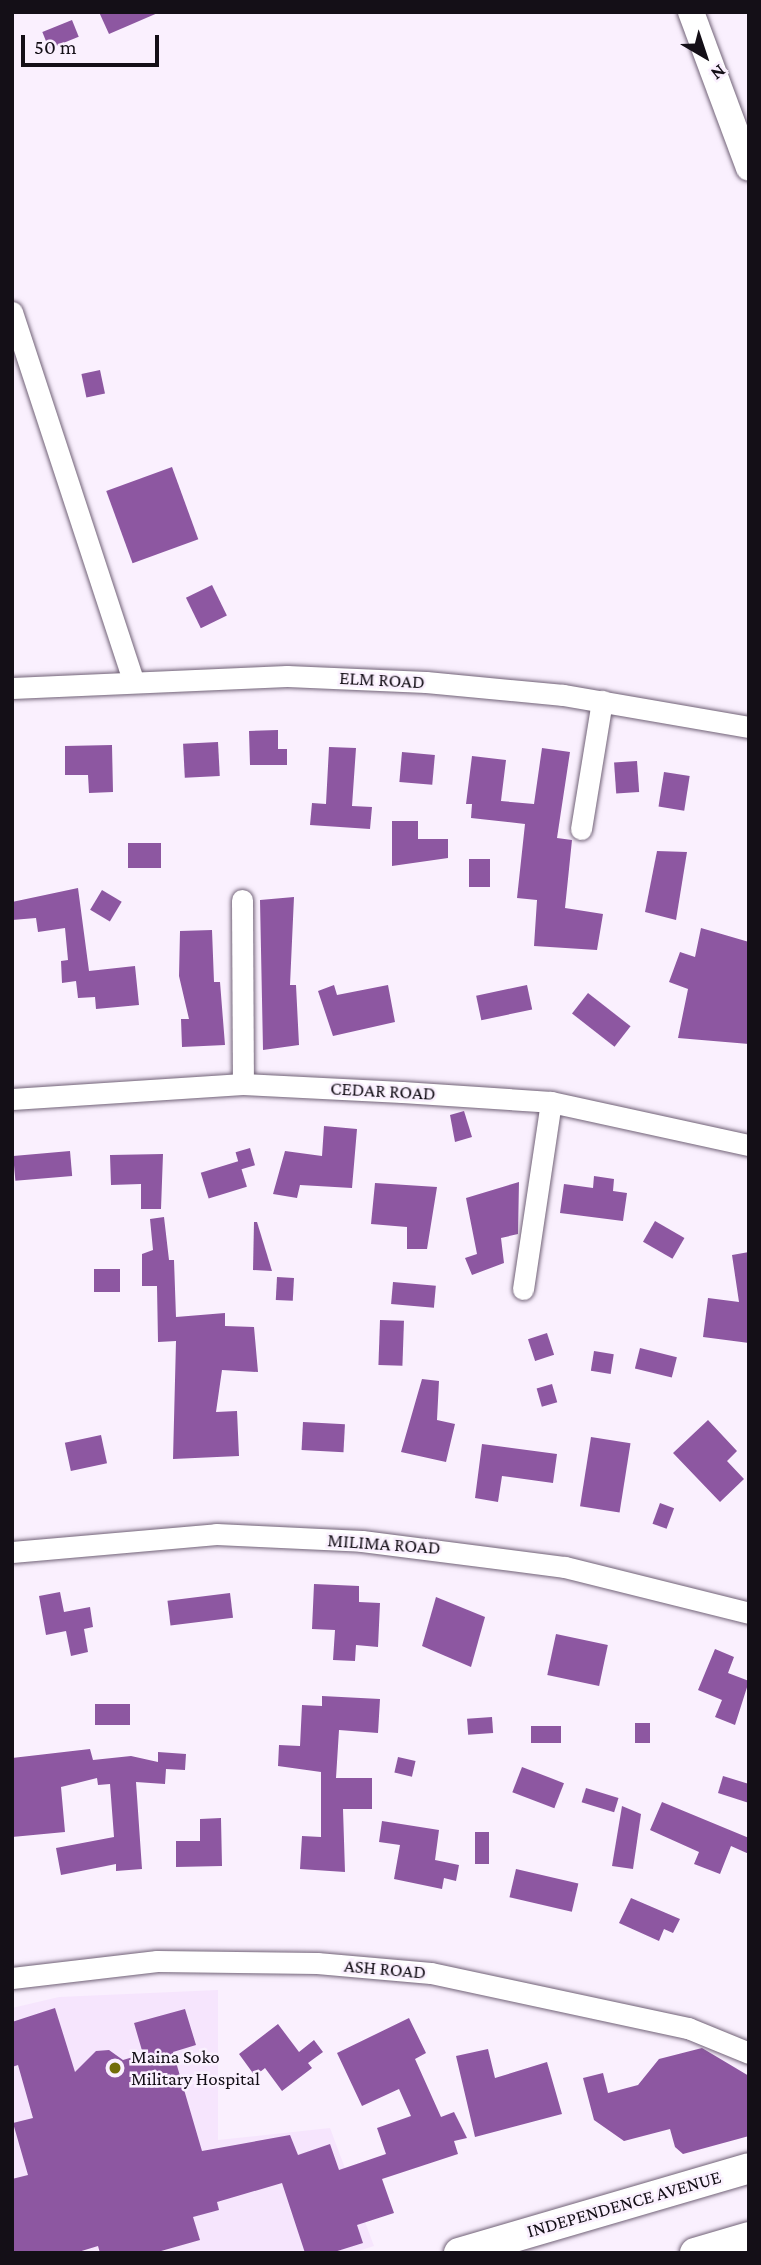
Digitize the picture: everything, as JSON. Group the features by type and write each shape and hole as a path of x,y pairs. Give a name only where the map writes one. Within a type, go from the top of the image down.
{"main road":[{"name":"INDEPENDENCE AVENUE","path":"459,2253 749,2168"},
{"path":"695,2253 749,2237"}],"street":[{"path":"691,12 749,168"},
{"path":"12,312 19,355 132,680"},
{"name":"ELM ROAD","path":"12,688 132,680 286,676 426,682 602,701 749,727"},
{"path":"580,829 602,701"},
{"path":"242,900 243,1084"},
{"name":"CEDAR ROAD","path":"12,1099 243,1084 551,1102 749,1145"},
{"path":"523,1289 551,1102"},
{"name":"MILIMA ROAD","path":"12,1552 216,1534 362,1541 565,1567 749,1613"},
{"name":"ASH ROAD","path":"12,1978 158,1961 317,1963 431,1973 688,2028 749,2053"}],"shaded area":[{"name":"Maina Soko Military Hospital","path":"218,1990 218,2140 330,2128 374,2246 352,2253 12,2253 12,2008 59,1997"}],"building":[{"path":"99,12 160,12 109,34"},
{"path":"72,20 79,37 49,49 42,32"},
{"path":"100,370 105,393 86,397 81,374"},
{"path":"172,467 198,539 133,563 106,491"},
{"path":"212,585 227,616 201,628 186,598"},
{"path":"278,730 278,749 287,749 287,765 250,765 249,731"},
{"path":"218,742 220,776 185,778 183,744"},
{"path":"112,745 113,792 89,793 88,775 65,775 65,746"},
{"path":"329,747 356,748 352,806 372,807 370,829 310,825 312,803 326,804"},
{"path":"542,748 570,752 557,838 572,840 565,908 603,914 597,950 534,946 537,900 517,898 525,824 471,818 472,804 466,804 472,756 506,760 501,801 534,804"},
{"path":"402,752 435,755 432,785 399,782"},
{"path":"637,761 639,792 616,794 614,763"},
{"path":"664,772 690,776 684,811 659,807"},
{"path":"392,821 418,821 418,839 448,839 448,858 392,866"},
{"path":"128,843 161,843 161,868 128,868"},
{"path":"657,851 687,852 676,920 645,912"},
{"path":"469,859 490,859 490,887 469,887"},
{"path":"78,888 89,971 135,966 139,1005 96,1009 95,997 78,998 76,981 62,983 61,961 68,960 65,928 38,932 36,918 12,920 12,902"},
{"path":"102,890 122,902 110,922 90,910"},
{"path":"294,897 290,985 296,985 299,1045 263,1050 260,900"},
{"path":"701,928 749,942 749,1044 678,1038 688,989 669,982 680,952 695,957"},
{"path":"212,930 214,982 220,982 225,1045 182,1047 181,1019 189,1019 179,976 180,931"},
{"path":"334,985 337,995 388,985 395,1022 333,1036 318,991"},
{"path":"527,985 532,1009 481,1020 476,996"},
{"path":"588,993 631,1026 615,1047 572,1013"},
{"path":"464,1111 472,1137 455,1142 450,1115"},
{"path":"324,1126 357,1129 352,1188 300,1185 297,1198 273,1194 285,1151 322,1156"},
{"path":"250,1148 255,1165 241,1169 236,1152"},
{"path":"70,1151 72,1176 15,1181 13,1156"},
{"path":"163,1154 161,1209 141,1209 141,1184 111,1185 110,1155"},
{"path":"239,1161 247,1187 209,1199 201,1173"},
{"path":"594,1176 614,1179 613,1191 627,1193 623,1221 560,1213 564,1184 593,1188"},
{"path":"519,1182 518,1234 501,1238 504,1263 472,1275 465,1258 477,1254 466,1198"},
{"path":"375,1183 437,1187 427,1249 407,1249 407,1227 371,1224"},
{"path":"164,1217 169,1260 174,1260 176,1317 225,1313 225,1326 254,1327 258,1372 222,1370 216,1412 237,1411 239,1456 173,1459 176,1341 158,1342 157,1286 142,1286 142,1254 153,1250 150,1219"},
{"path":"655,1221 684,1238 672,1259 643,1242"},
{"path":"254,1222 257,1222 272,1271 253,1270"},
{"path":"749,1252 749,1343 703,1337 708,1298 739,1302 732,1255"},
{"path":"94,1269 120,1269 120,1292 94,1292"},
{"path":"277,1277 294,1278 293,1301 276,1300"},
{"path":"393,1282 436,1286 434,1308 391,1304"},
{"path":"380,1320 404,1321 402,1366 378,1365"},
{"path":"547,1333 554,1355 535,1361 528,1339"},
{"path":"640,1348 677,1357 672,1378 635,1368"},
{"path":"594,1351 614,1354 611,1374 591,1371"},
{"path":"422,1379 439,1381 437,1420 455,1424 446,1462 401,1452"},
{"path":"552,1384 557,1402 542,1407 537,1388"},
{"path":"708,1420 737,1451 727,1461 744,1479 720,1502 673,1453"},
{"path":"303,1422 345,1424 343,1452 302,1450"},
{"path":"101,1435 107,1463 71,1471 65,1443"},
{"path":"591,1437 631,1443 620,1512 580,1506"},
{"path":"482,1444 557,1454 553,1483 502,1476 498,1502 475,1498"},
{"path":"660,1503 674,1508 667,1529 652,1524"},
{"path":"314,1584 359,1586 359,1602 380,1603 378,1647 356,1645 355,1661 333,1660 335,1630 312,1629"},
{"path":"60,1592 64,1612 90,1607 93,1627 84,1629 88,1652 71,1656 66,1631 46,1635 39,1596"},
{"path":"230,1593 233,1618 171,1625 167,1601"},
{"path":"436,1597 485,1617 471,1667 422,1646"},
{"path":"556,1634 608,1645 599,1686 547,1675"},
{"path":"715,1649 734,1657 728,1673 749,1681 735,1725 715,1717 722,1700 698,1690"},
{"path":"322,1696 380,1699 378,1733 339,1730 336,1778 372,1778 372,1809 343,1809 345,1872 300,1869 302,1836 321,1837 321,1772 278,1766 279,1745 300,1746 302,1705 322,1706"},
{"path":"95,1704 130,1704 130,1725 95,1725"},
{"path":"492,1717 493,1733 468,1735 467,1719"},
{"path":"635,1723 650,1723 650,1743 635,1743"},
{"path":"531,1726 561,1726 561,1743 531,1743"},
{"path":"90,1749 93,1760 131,1756 158,1762 158,1752 186,1754 185,1770 166,1769 165,1784 136,1782 142,1869 116,1871 116,1864 61,1875 56,1848 114,1837 110,1784 98,1785 97,1778 61,1787 65,1832 12,1837 12,1758"},
{"path":"398,1757 416,1761 412,1777 394,1773"},
{"path":"522,1767 564,1783 554,1808 512,1792"},
{"path":"723,1776 749,1784 749,1803 718,1793"},
{"path":"586,1788 619,1798 614,1812 582,1802"},
{"path":"662,1802 749,1838 749,1854 731,1846 720,1874 694,1864 699,1852 650,1830"},
{"path":"622,1806 641,1814 633,1869 612,1866"},
{"path":"221,1818 222,1866 176,1867 176,1841 200,1841 200,1819"},
{"path":"382,1821 439,1830 435,1860 459,1865 456,1881 444,1878 442,1889 394,1879 400,1845 379,1842"},
{"path":"475,1832 489,1832 489,1864 475,1864"},
{"path":"516,1869 578,1883 572,1912 509,1897"},
{"path":"631,1898 680,1919 673,1933 664,1929 659,1941 619,1923"},
{"name":"Maina Soko Military Hospital","path":"55,2008 75,2072 96,2051 109,2050 123,2060 143,2054 134,2023 185,2009 196,2045 173,2052 202,2151 290,2135 298,2155 330,2144 339,2170 386,2154 377,2128 411,2116 399,2089 362,2106 337,2053 409,2018 426,2053 415,2059 441,2117 454,2112 467,2138 454,2141 458,2154 382,2179 394,2213 357,2225 363,2243 331,2253 305,2253 282,2183 217,2202 219,2210 193,2217 200,2240 154,2253 100,2253 98,2246 75,2253 12,2253 12,2179 28,2175 13,2123 33,2118 18,2065 12,2067 12,2022"},
{"path":"278,2024 299,2052 314,2040 323,2052 308,2063 312,2068 282,2091 265,2068 255,2076 239,2054"},
{"path":"702,2048 749,2076 749,2136 683,2154 675,2147 670,2129 624,2141 594,2120 583,2078 603,2073 608,2093 638,2085 659,2059"},
{"path":"488,2049 495,2078 547,2062 562,2114 475,2137 456,2056"}],"place":[{"name":"Maina Soko Military Hospital","path":"115,2068"}]}
